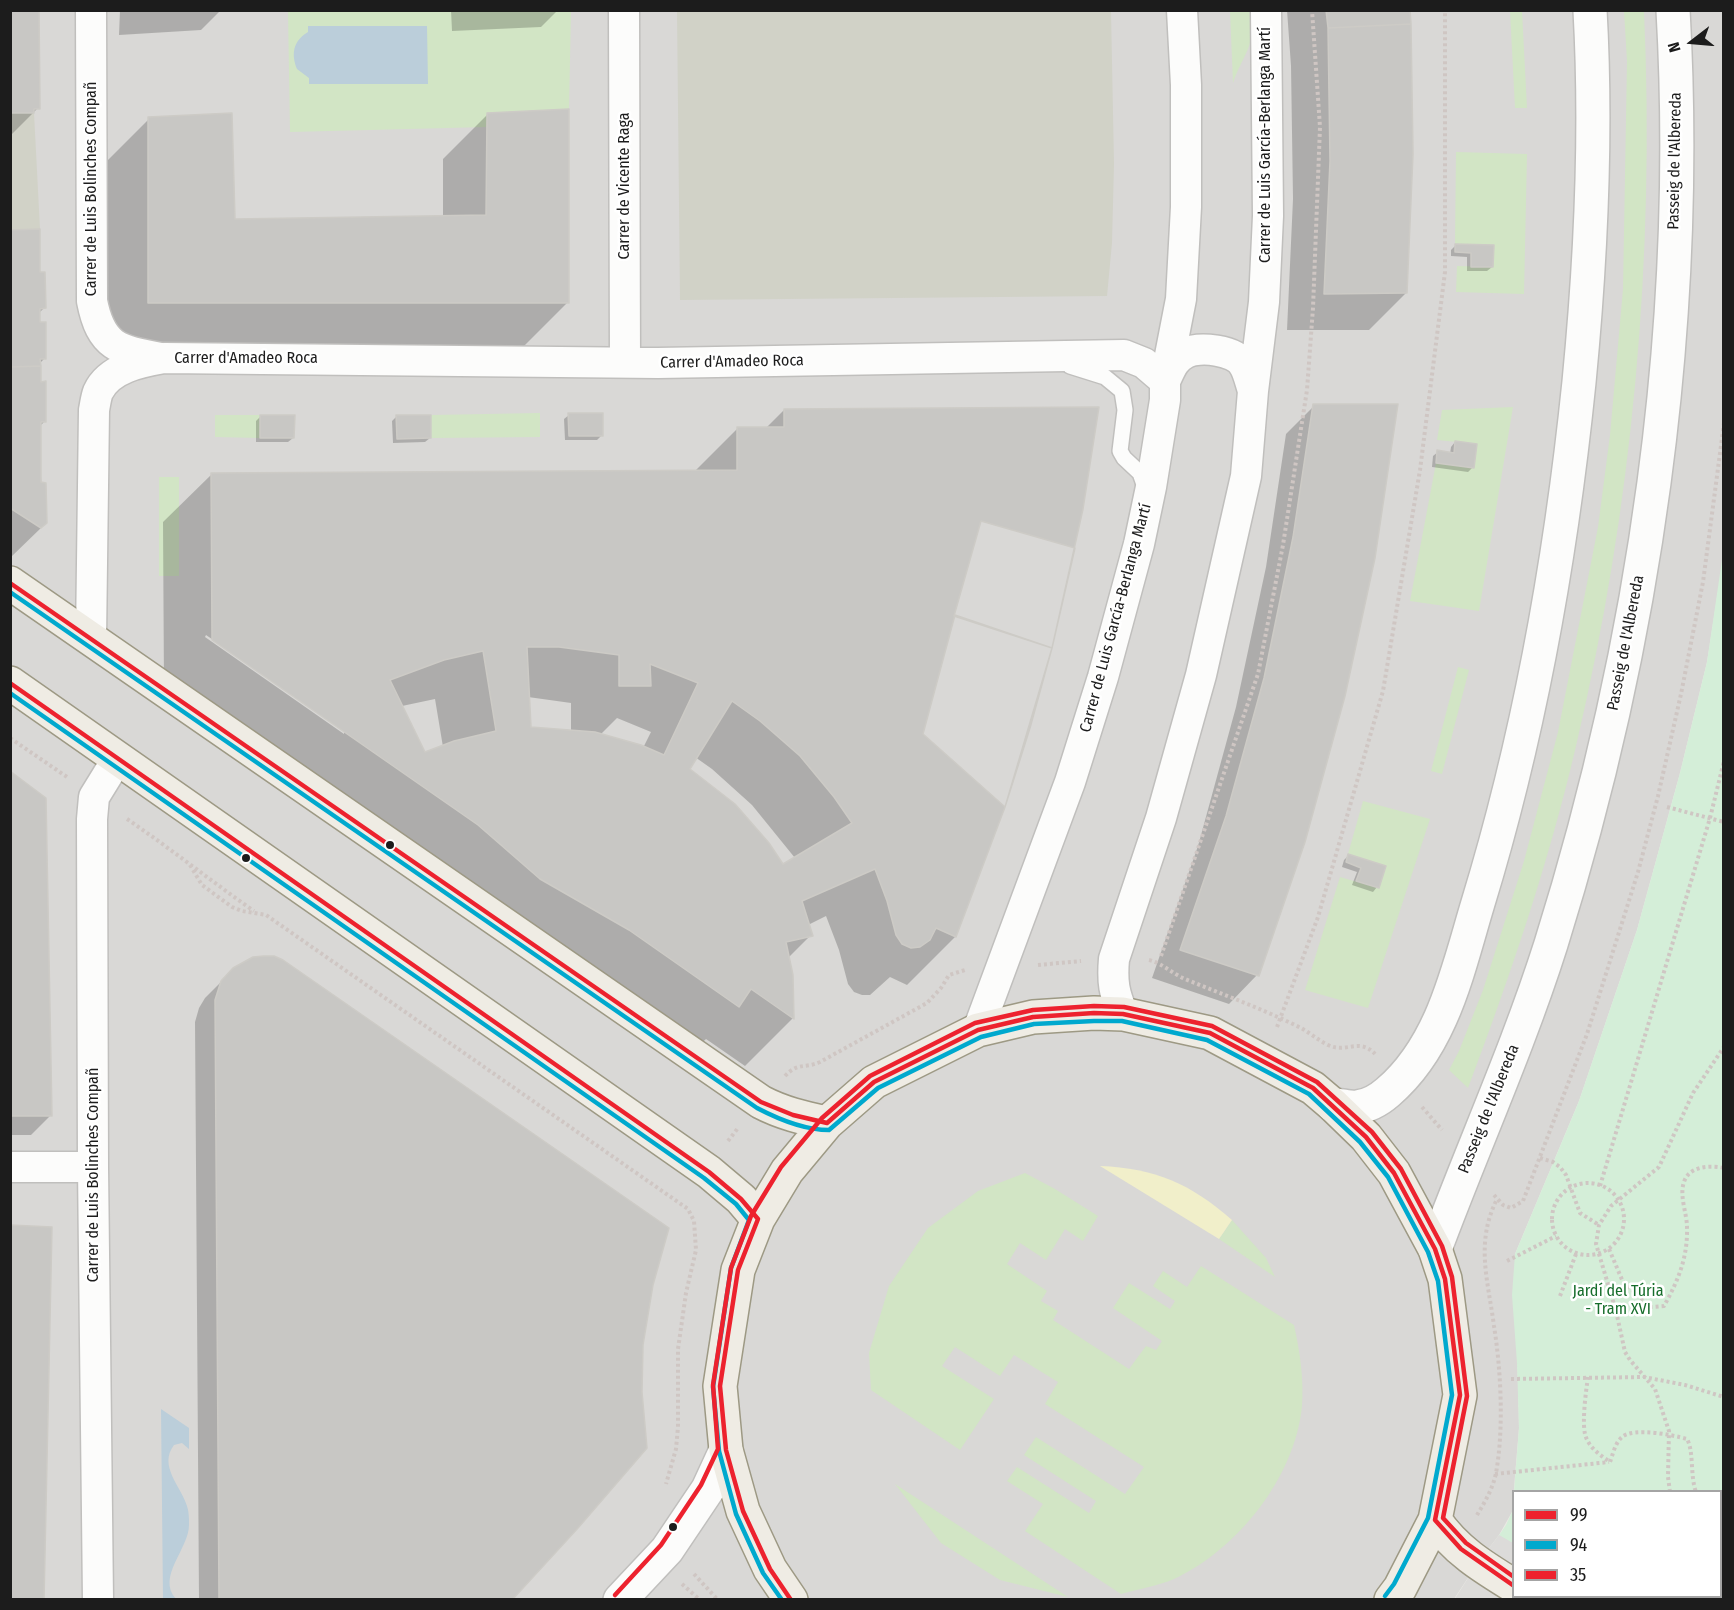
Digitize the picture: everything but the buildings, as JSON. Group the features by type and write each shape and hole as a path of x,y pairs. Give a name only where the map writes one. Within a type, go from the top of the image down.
{"main road":[{"path":"10,582 761,1101 776,1110 799,1118 827,1123"},
{"path":"10,683 709,1172 741,1199 758,1219"},
{"path":"791,1599 770,1569 743,1511 726,1450 720,1386 738,1270 758,1219 787,1171 827,1123 874,1082 978,1030 1033,1017 1094,1013 1124,1014 1210,1033 1313,1088 1366,1137 1394,1173 1435,1249 1445,1279 1460,1395 1435,1520 1400,1588 1390,1599"},
{"path":"1435,1520 1445,1535 1477,1564 1512,1585"}],"street":[{"name":"Carrer de Luis Bolinches Compañ","path":"91,10 92,301 96,321 102,335 119,346 164,358"},
{"name":"Carrer de Vicente Raga","path":"624,10 625,362"},
{"name":"Carrer de Luis García-Berlanga Martí","path":"978,1030 1070,782 1103,677 1148,503 1165,400 1165,381 1181,299 1186,207 1186,85 1182,10"},
{"name":"Carrer de Luis García-Berlanga Martí","path":"1124,1014 1115,996 1112,977 1114,959 1161,818 1200,675 1246,476 1264,302 1268,216 1266,10"},
{"path":"1333,1105 1358,1107 1379,1100 1400,1082 1428,1044 1442,1015 1502,826 1520,753 1557,564 1583,343 1591,221 1594,71 1590,10"},
{"name":"Passeig de l'Albereda","path":"1435,1249 1468,1160 1510,1061 1551,944 1612,720 1637,588 1656,467 1670,329 1677,82 1673,10"},
{"path":"1165,381 1174,361 1187,352 1207,350 1230,353 1243,363 1253,391"},
{"name":"Carrer d'Amadeo Roca","path":"164,358 669,363 1124,355 1144,363 1165,381"},
{"path":"91,639 94,411 98,392 108,379 120,370 142,362 164,358"},
{"name":"Carrer de Luis Bolinches Compañ","path":"98,1599 92,819 94,797 118,758"},
{"path":"10,1167 93,1167"},
{"path":"620,1599 667,1550 708,1490 726,1450"}],"lane":[{"path":"1032,356 1106,377 1122,391 1125,410 1120,451 1140,473 1145,483 1148,503"}],"path":[{"path":"1264,1062 1318,917 1383,691 1412,516 1445,272 1445,10"},
{"path":"1497,1199 1503,1205 1511,1208 1523,1201 1587,1034 1638,872 1682,694 1703,582 1724,423"},
{"path":"10,738 69,779"},
{"path":"1600,1186 1710,818 1724,761"},
{"path":"1667,807 1724,822"},
{"path":"140,828 186,860 202,885 232,907 266,915 688,1209 694,1221 696,1250 686,1293 679,1340 676,1449 665,1486"},
{"path":"190,865 257,913"},
{"path":"1161,956 1167,939"},
{"path":"1141,959 1154,961 1183,978 1280,1018 1337,1049 1359,1045 1369,1047 1468,1160"},
{"path":"783,1077 792,1068 812,1066 927,1003 949,975 964,970"},
{"path":"1670,1490 1668,1436 1654,1389 1625,1352 1616,1311 1596,1244 1599,1225 1611,1206 1659,1167 1694,1093 1724,1047"},
{"path":"726,1144 740,1125"},
{"path":"1540,1158 1560,1167 1580,1213 1599,1225"},
{"path":"1609,1248 1623,1282 1651,1307 1664,1306 1676,1284 1685,1258 1687,1227 1683,1183 1689,1173 1702,1168 1715,1166 1724,1168"},
{"path":"1590,1183 1600,1186 1611,1191 1622,1210 1623,1221 1617,1241 1598,1254 1576,1254 1567,1249 1556,1236 1552,1226 1552,1215 1562,1194 1571,1188 1590,1183"},
{"path":"1507,1261 1556,1236"},
{"path":"1560,1296 1576,1254"},
{"path":"1588,1377 1585,1434 1593,1449 1610,1462"},
{"path":"1511,1379 1644,1377 1685,1385 1724,1397"},
{"path":"1610,1462 1617,1444 1622,1437 1632,1431 1687,1439 1691,1445 1690,1455 1696,1490"},
{"path":"1496,1474 1610,1462"},
{"path":"693,1574 718,1599"},
{"path":"675,1578 700,1599"}],"shaded area":[{"path":"11,11 1723,11 1724,553 1707,662 1680,773 1637,930 1579,1101 1515,1254 1519,1428 1514,1490 1512,1490 1512,1512 1499,1535 1454,1599 11,1600"},
{"path":"677,11 1111,11 1114,164 1112,243 1107,296 680,300"},
{"path":"11,113 34,113 40,229 11,230"}],"green space":[{"path":"288,11 571,11 569,109 487,113 487,127 290,132"},
{"path":"1230,11 1250,11 1251,25 1250,45 1233,83"},
{"path":"1510,11 1522,11 1527,108 1515,108"},
{"path":"1624,11 1644,11 1647,103 1646,196 1636,381 1612,564 1596,656 1554,833 1514,962 1468,1088 1449,1070 1483,990 1524,861 1558,732 1598,527 1610,435 1623,289 1627,61"},
{"path":"1456,152 1527,154 1524,294 1456,292 1457,266 1493,267 1494,245 1455,244"},
{"path":"1513,407 1479,611 1410,601 1436,463 1474,468 1477,444 1437,440 1442,410"},
{"path":"540,413 540,437 431,438 431,415"},
{"path":"215,415 260,415 260,438 215,437"},
{"path":"159,477 179,477 179,576 159,576"},
{"name":"Jardí del Túria - Tram XVI","path":"1723,553 1723,1599 1455,1600 1506,1525 1512,1512 1512,1598 1722,1598 1722,1490 1514,1490 1519,1428 1512,1295 1515,1254 1579,1101 1637,930 1680,773 1707,662"},
{"path":"1458,667 1469,670 1442,774 1431,771"},
{"path":"1363,801 1430,819 1368,1008 1305,990 1340,877 1378,888 1386,866 1348,854"},
{"path":"1025,1173 1098,1216 1083,1241 1065,1229 1046,1260 1020,1243 1007,1264 1047,1291 1041,1301 1058,1311 1053,1320 1129,1369 1146,1346 1156,1350 1162,1341 1113,1308 1129,1283 1170,1309 1175,1301 1153,1286 1163,1271 1187,1287 1201,1266 1294,1325 1301,1366 1302,1406 1297,1433 1288,1459 1275,1485 1259,1509 1220,1550 1174,1579 1155,1586 1121,1594 1025,1531 1043,1504 1007,1481 1017,1467 1089,1513 1096,1501 1024,1455 1036,1437 1125,1494 1144,1467 1045,1404 1058,1382 1014,1355 1000,1376 955,1347 942,1366 994,1399 960,1450 871,1390 869,1353 889,1286 928,1228 978,1191"},
{"path":"1232,1220 1266,1258 1275,1277 1219,1239"},
{"path":"895,1484 1068,1597 1000,1580 941,1543"}],"sand":[{"path":"1100,1166 1138,1170 1171,1180 1202,1197 1232,1220 1219,1239"}],"water":[{"path":"308,26 427,26 428,84 309,84 309,78 297,69 294,58 296,44 308,32"},
{"path":"161,1409 189,1428 189,1449 182,1443 174,1445 168,1461 172,1476 187,1506 189,1517 188,1534 171,1572 171,1590 176,1599 163,1599"}],"pier":[{"path":"1499,1535 1512,1542 1512,1598 1602,1599 1454,1600"}],"transit line":[{"name":"99","path":"10,583 761,1102 793,1115 827,1123 874,1082 978,1030 1033,1017 1094,1013 1123,1014 1210,1033 1313,1088 1366,1137 1394,1173 1435,1249 1445,1279 1460,1395 1435,1520 1461,1549 1512,1585"},
{"name":"94","path":"10,592 757,1108 783,1120 801,1126 829,1130 878,1088 981,1037 1034,1024 1094,1021 1122,1021 1207,1040 1309,1094 1360,1142 1388,1177 1428,1252 1438,1281 1452,1395 1428,1518 1394,1584 1385,1596"},
{"name":"99","path":"10,683 709,1172 741,1199 758,1219 738,1270 720,1386 726,1450 743,1511 770,1569 791,1600"},
{"name":"94","path":"10,693 704,1178 736,1204 749,1220 731,1268 713,1387 719,1451 736,1514 763,1573 782,1600"},
{"name":"35","path":"615,1595 661,1545 701,1485 718,1449 713,1385 731,1268 751,1216 781,1167 822,1118 870,1076 975,1023 1033,1010 1094,1006 1124,1007 1212,1026 1317,1082 1372,1132 1401,1169 1442,1246 1452,1277 1467,1396 1443,1518 1466,1543 1512,1576"}]}
